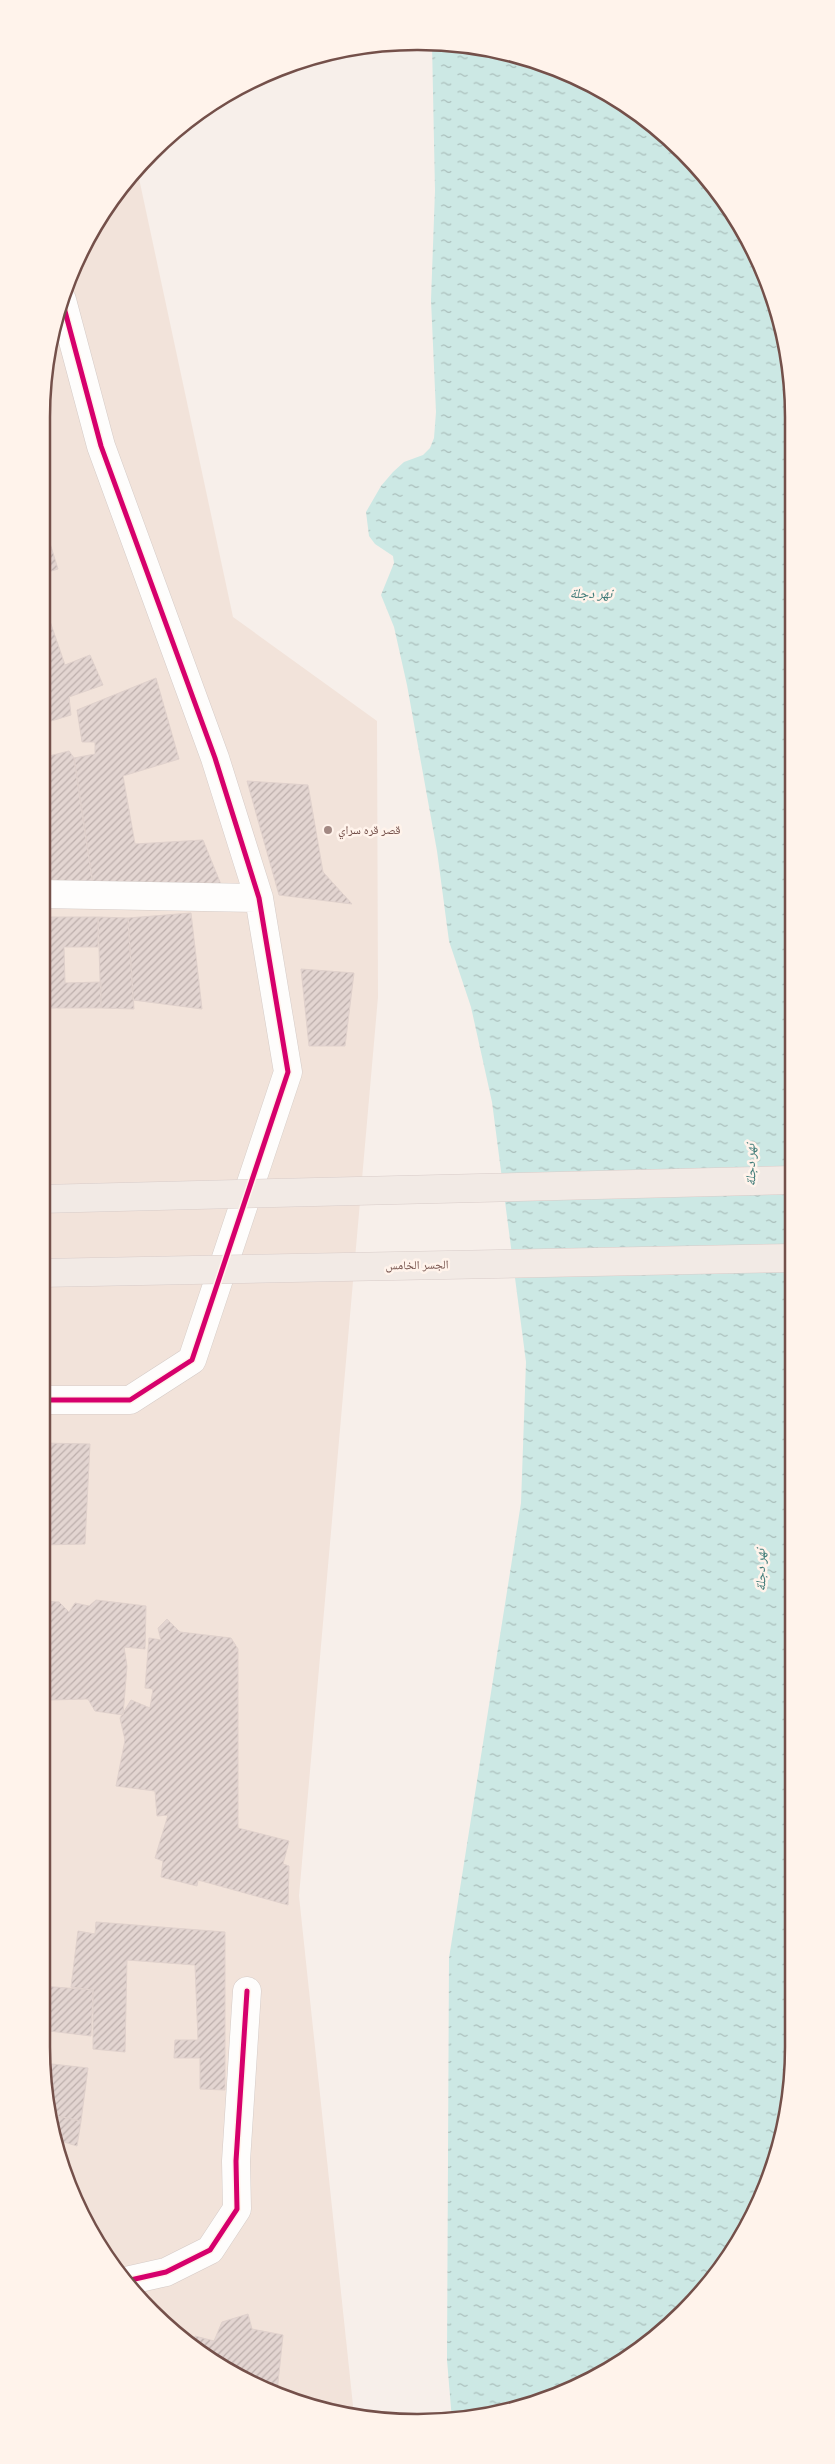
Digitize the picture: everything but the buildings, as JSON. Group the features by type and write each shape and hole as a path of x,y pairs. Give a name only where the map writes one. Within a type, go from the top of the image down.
{"main road":[{"path":"50,1199 785,1180"},
{"name":"الجسر الخامس","path":"50,1272 785,1258"}],"street":[{"path":"50,1400 130,1400 192,1360 288,1072 259,898 215,758 101,446 66,313"},
{"path":"50,894 259,898"},
{"path":"133,2279 166,2272 210,2250 237,2209 236,2161 247,1991"}],"shaded area":[{"path":"139,178 233,617 377,721 378,997 299,1896 353,2408 299,2394 277,2386 234,2365 213,2352 175,2323 141,2289 112,2251 99,2230 78,2187 63,2142 53,2094 50,2046 51,393 57,346 78,277 99,234 112,213"}],"water":[{"name":"نهر دجلة","path":"432,51 489,57 536,70 580,88 622,112 660,141 694,175 723,213 736,234 757,277 772,322 782,370 785,418 785,2046 782,2094 778,2118 757,2187 736,2230 723,2251 694,2289 660,2323 622,2352 601,2365 558,2386 489,2407 451,2412 447,2360 449,1958 521,1503 526,1362 492,1102 471,1007 449,941 437,851 407,685 394,627 381,595 394,563 393,556 375,544 369,536 366,512 381,486 393,472 404,462 423,455 430,448 434,438 436,412 431,300 435,191"}],"cycle path":[{"path":"50,1400 130,1400 192,1360 288,1072 259,898 215,758 101,446 66,313"},
{"path":"133,2279 166,2272 210,2250 237,2209 236,2161 247,1991"}],"place":[{"name":"قصر قره سراي","path":"328,830"}]}
